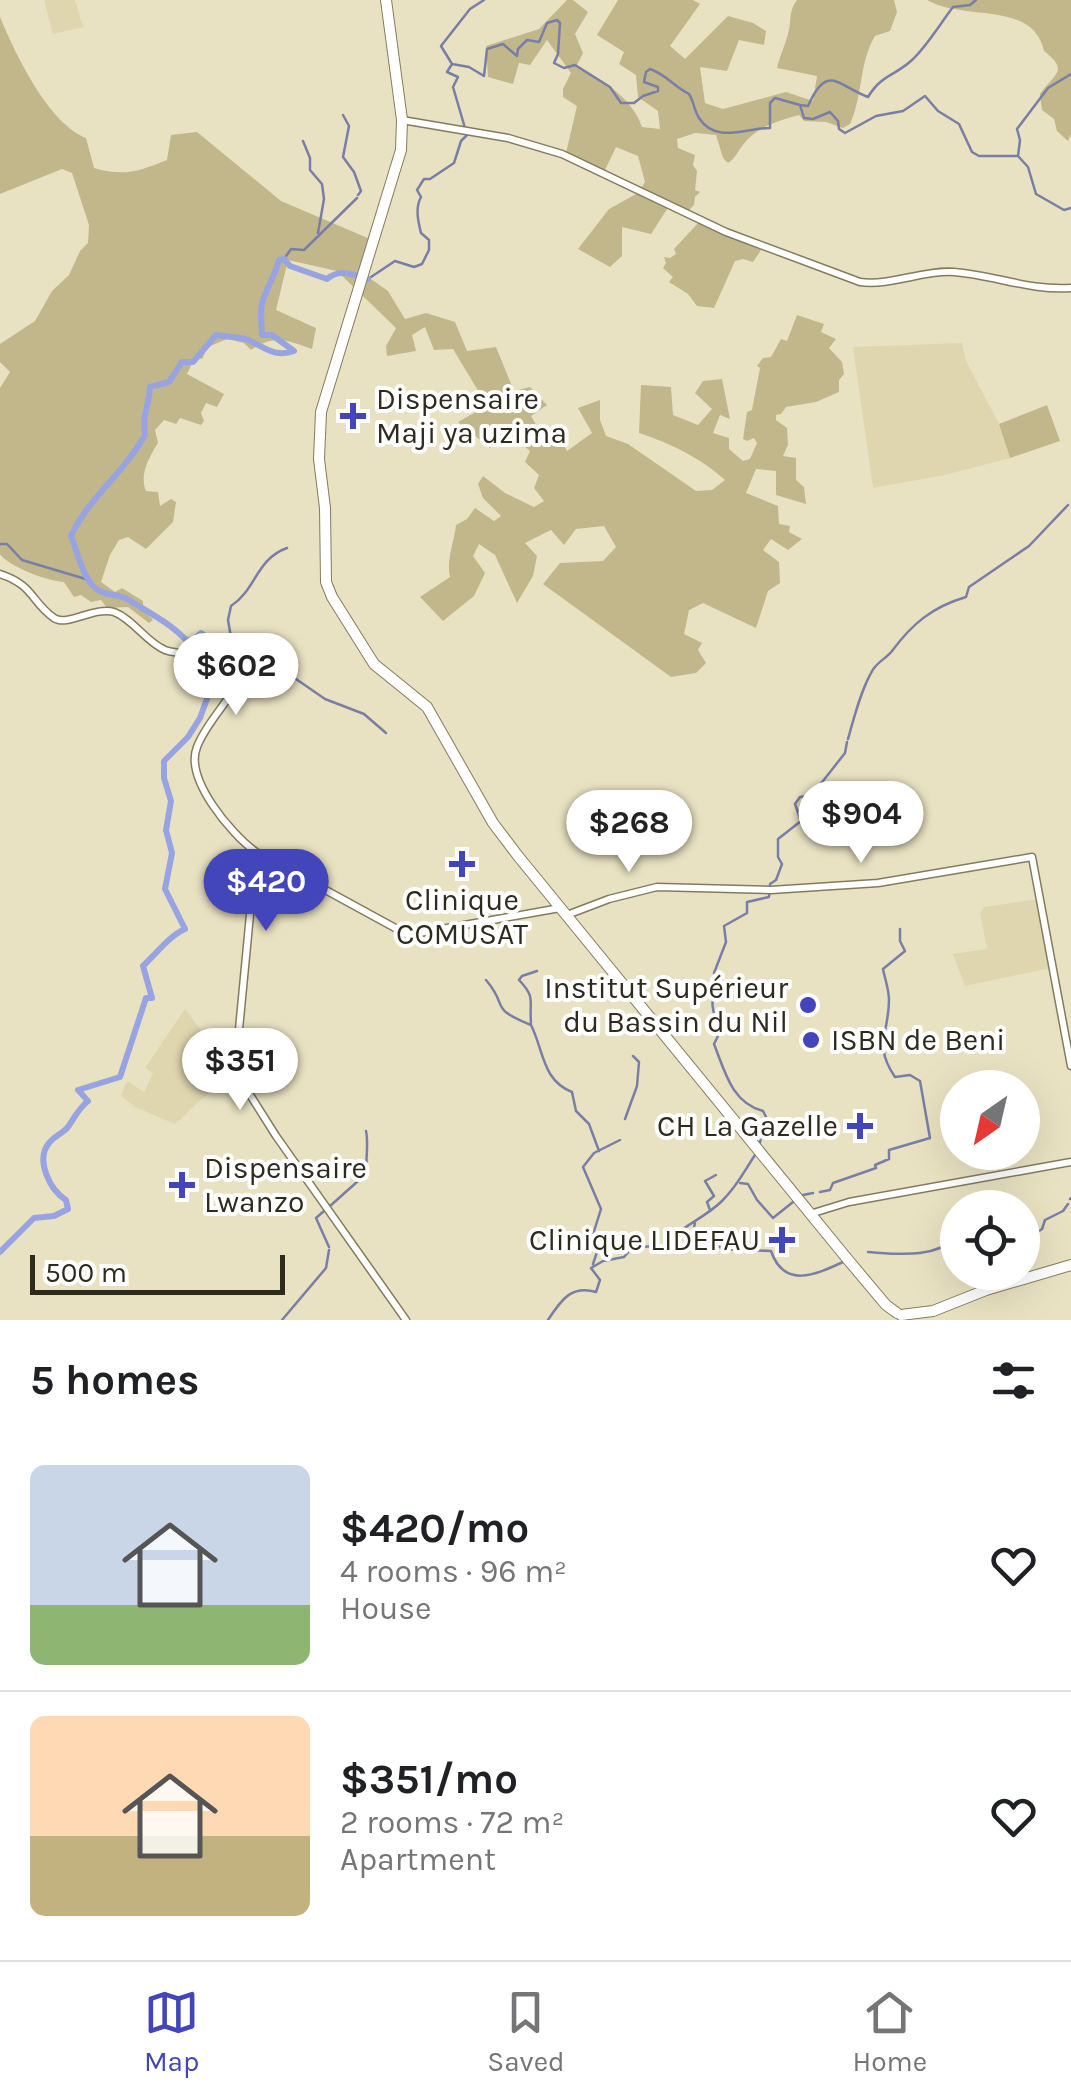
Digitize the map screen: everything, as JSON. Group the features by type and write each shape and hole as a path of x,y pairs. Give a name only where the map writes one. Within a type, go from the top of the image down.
{"highway":[{"path":"386,0 402,120 401,150 328,386 319,432 326,582 332,597 374,664 427,707 493,823 810,1214 899,1316 1071,1265"}],"street":[{"path":"402,120 508,138 562,154 726,232 860,282 875,284 957,272 1034,288 1071,288"},
{"path":"0,574 22,583 57,620 67,621 83,613 114,612 160,648 207,654 236,669 236,685 197,746 196,773 220,815 241,842 256,852 408,935 565,911 658,888 769,889 878,883 1032,857 1071,1066"},
{"path":"256,852 235,1072 406,1320"},
{"path":"810,1214 849,1202 1071,1162"}],"shaded area":[{"path":"44,0 75,0 83,27 53,34"},
{"path":"567,0 588,12 575,34 583,53 577,65 624,99 642,127 660,129 658,111 638,97 636,75 619,64 624,52 597,35 618,0 693,0 700,4 670,46 685,59 728,16 766,31 764,45 739,40 727,71 700,67 705,103 723,109 786,92 813,101 817,76 777,68 797,0 894,0 897,12 890,31 875,36 870,46 850,124 843,128 804,121 799,115 783,120 754,134 728,163 716,135 695,133 677,139 678,148 695,155 695,190 700,192 694,205 688,211 671,203 651,234 622,227 622,256 610,267 578,249 609,209 638,193 645,182 638,156 616,147 605,170 566,153 577,106 563,97 571,73 547,40 530,65 519,63 513,84 488,77 486,46 539,29"},
{"path":"927,0 1071,0 1068,141 1057,131 1054,119 1042,110 1040,94 1058,68 1027,25 1012,18"},
{"path":"0,17 46,103 72,130 86,138 94,168 131,172 148,167 167,160 171,135 197,132 281,201 370,239 361,272 388,291 405,319 426,313 455,322 467,351 496,347 514,391 530,387 547,405 531,416 541,433 555,429 567,451 592,433 578,408 600,400 600,420 606,436 628,444 696,491 712,490 725,480 685,452 639,433 641,385 671,387 673,415 698,425 712,409 695,393 703,381 722,379 730,419 720,415 713,433 729,438 729,449 743,461 750,459 757,443 754,438 743,439 747,412 752,410 760,368 757,366 763,358 771,357 781,339 787,341 797,315 824,324 821,332 836,339 829,348 842,362 844,374 839,380 839,392 816,402 786,407 776,415 776,420 787,428 788,445 783,456 796,458 796,480 804,487 806,504 776,495 776,471 756,469 746,493 778,506 779,524 790,526 789,532 802,539 788,550 771,539 763,550 779,562 780,583 768,591 756,628 703,603 689,610 684,634 702,643 698,650 706,663 696,673 671,677 543,584 560,563 603,561 616,547 604,526 576,529 564,545 551,530 525,543 537,556 533,576 517,603 495,555 479,544 473,556 485,573 474,596 443,621 420,597 450,577 456,525 475,508 494,521 501,516 483,498 478,484 483,476 505,493 534,507 544,501 534,488 539,475 525,462 530,451 506,431 490,448 458,422 474,413 483,399 453,349 434,350 425,327 412,335 416,351 387,356 386,346 396,328 337,271 288,260 276,310 316,328 312,349 281,340 251,350 244,343 227,339 208,347 202,359 195,357 187,374 224,394 217,407 206,403 201,425 180,418 176,424 164,420 155,430 158,443 146,466 144,485 146,491 158,492 160,506 171,499 176,502 173,522 146,549 128,537 119,540 101,582 115,592 122,588 143,601 143,609 153,620 149,623 128,607 107,608 101,600 91,602 81,595 74,597 64,582 29,572 5,559 0,554 0,388 10,372 0,362 0,344 35,321 88,243 89,225 72,173 62,169 0,194"},
{"path":"699,222 761,250 753,262 735,261 714,308 697,306 688,294 669,282 673,277 663,268 664,257 676,254 674,249"},
{"path":"962,343 966,361 999,424 1010,458 873,488 853,347"},
{"path":"1047,405 1060,441 1010,458 999,424"},
{"path":"1039,899 1050,968 965,986 953,954 987,949 980,913 984,907"},
{"path":"185,1009 232,1071 175,1124 135,1107 121,1096 127,1081 144,1092 153,1073 145,1068"}],"waterway":[{"path":"368,279 395,261 414,267 422,264 429,250 429,240 421,233 419,224 421,197 417,190 424,179 454,163 467,135 453,87 458,77 447,72 452,64 441,46 470,9 484,0"},
{"path":"800,105 808,106 827,81 868,97 878,84 918,54 953,7 970,5 976,0"},
{"path":"452,64 469,67 484,76 487,49 503,44 517,56 527,40 539,42 547,23 557,20 558,54 554,63 564,68 575,65 610,87 621,103 634,103 658,91 658,87 644,82 650,69 689,94 699,118 714,131 770,128 770,103 775,98 800,105 804,118 830,112 845,133 876,116 903,111 925,96 938,111 959,124 972,152 979,156 1018,156 1017,129 1048,88 1071,74"},
{"path":"343,115 349,126 343,157 354,172 361,191 358,195"},
{"path":"303,141 310,170 322,184 324,199 318,233"},
{"path":"1018,156 1028,167 1036,194 1064,210 1071,208"},
{"path":"284,259 291,249 304,250 357,198"},
{"path":"0,1252 34,1218 54,1216 68,1209 66,1200 46,1174 45,1150 88,1101 78,1090 120,1077 146,998 152,998 143,966 185,929 165,889 172,853 166,830 171,801 164,761 188,737 208,696 228,681 246,655 232,643 223,648 201,633 186,640 129,600 97,589 86,575 71,536 87,509 145,435 150,387 169,382 182,362 193,362 216,335 244,339 275,352 294,351 272,335 262,335 262,304 279,260 327,279 342,273 368,279"},
{"path":"848,739 871,673 907,633 943,606 966,597 969,587 1029,546 1068,505"},
{"path":"0,544 7,544 22,560 89,580"},
{"path":"232,643 228,620 231,606 269,559 287,548"},
{"path":"296,679 325,699 364,714 386,733"},
{"path":"760,1143 768,1121 763,1111 737,1094 714,1044 722,1028 713,1000 719,983 714,973 726,942 724,926 747,913 747,902 769,897 770,884 776,880 782,864 778,839 801,821 795,804 800,797 812,795 845,753 847,742"},
{"path":"800,814 814,815 825,805"},
{"path":"820,1192 830,1190 833,1183 876,1168 875,1165 889,1159 889,1150 930,1138 920,1081 910,1075 895,1077 883,1047 889,1000 883,969 905,951 900,929"},
{"path":"531,1023 530,995 519,980 537,971"},
{"path":"486,980 504,1010 531,1025 549,1072 572,1092 576,1111 589,1124 599,1151"},
{"path":"625,1119 637,1086 639,1062 633,1056"},
{"path":"330,1206 367,1173 366,1131"},
{"path":"593,1264 597,1252 590,1244 601,1209 583,1167 594,1153 620,1140"},
{"path":"548,1320 573,1293 596,1292 600,1280 591,1268 624,1257 633,1247 664,1246 715,1207 732,1190 755,1155"},
{"path":"710,1210 707,1202 714,1196 705,1181 716,1175"},
{"path":"740,1183 748,1184 773,1218 793,1202"},
{"path":"803,1195 813,1193"},
{"path":"1040,1230 1045,1220 1068,1204"},
{"path":"324,1211 316,1218 329,1247"},
{"path":"695,1223 693,1232 723,1249 771,1251 777,1263 792,1275 811,1274 843,1262"},
{"path":"868,1252 904,1254 940,1248"},
{"path":"282,1320 326,1268 329,1250"}],"place":[{"name":"Dispensaire Maji ya uzima","path":"353,416"},
{"name":"Clinique COMUSAT","path":"462,864"},
{"name":"Institut Supérieur du Bassin du Nil","path":"808,1005"},
{"name":"ISBN de Beni","path":"811,1040"},
{"name":"CH La Gazelle","path":"860,1126"},
{"name":"Dispensaire Lwanzo","path":"182,1185"},
{"name":"Clinique LIDEFAU","path":"782,1240"}]}
